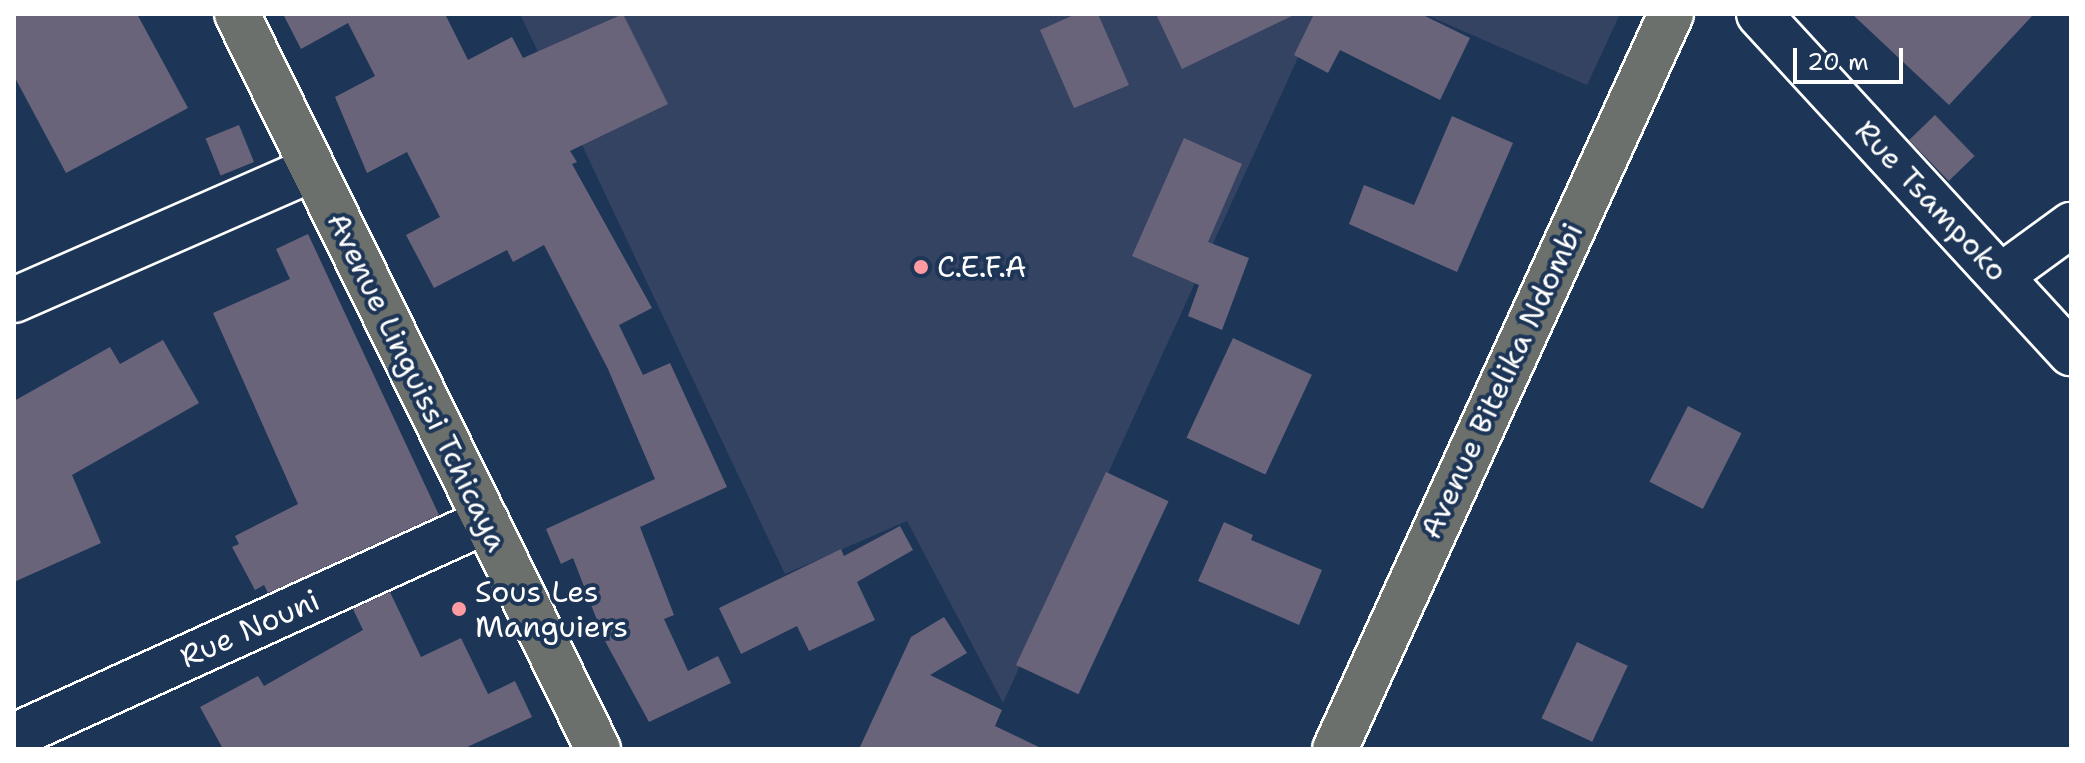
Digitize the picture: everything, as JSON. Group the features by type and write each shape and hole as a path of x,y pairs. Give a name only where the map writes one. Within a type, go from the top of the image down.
{"main road":[{"name":"Avenue Linguissi Tchicaya","path":"237,14 598,749"},
{"name":"Avenue Bitelika Ndombi","path":"1335,749 1671,14"}],"street":[{"name":"Rue Tsampoko","path":"1759,14 2071,353"},
{"path":"14,300 312,169"},
{"path":"2001,276 2071,225"},
{"name":"Rue Nouni","path":"14,736 486,521"}],"shaded area":[{"name":"C.E.F.A","path":"520,14 1318,14 1003,703 907,521 785,574"},
{"path":"1424,14 1620,14 1587,85"}],"building":[{"path":"14,14 137,14 188,108 66,173 14,76"},
{"path":"283,14 445,14 468,60 512,37 523,58 623,14 668,104 570,151 577,162 572,164 652,308 619,325 643,375 670,363 727,487 640,527 674,615 664,619 688,671 718,656 731,683 649,722 605,641 573,558 561,564 546,529 655,479 608,369 544,245 513,262 507,250 434,288 406,235 440,217 407,152 367,173 335,97 375,76 348,23 301,49"},
{"path":"1076,14 1098,14 1129,85 1074,108 1040,30"},
{"path":"1156,14 1296,14 1182,69"},
{"path":"1314,14 1421,14 1470,38 1440,100 1340,50 1328,73 1294,55"},
{"path":"1852,14 2034,14 1949,105"},
{"path":"1935,115 1975,156 1949,181 1909,140"},
{"path":"1452,116 1513,143 1457,272 1349,224 1364,185 1414,205"},
{"path":"239,125 254,162 221,176 206,138"},
{"path":"1184,138 1242,164 1208,242 1249,258 1222,330 1188,316 1199,285 1132,256"},
{"path":"308,234 439,515 268,593 264,585 255,590 232,547 239,544 235,536 298,504 213,313 290,279 276,249"},
{"path":"1233,338 1312,375 1265,474 1187,438"},
{"path":"163,340 199,403 72,475 101,543 14,582 14,401 110,347 120,364"},
{"path":"1688,406 1741,433 1703,509 1649,482"},
{"path":"1106,472 1169,501 1079,694 1016,665"},
{"path":"1224,522 1253,535 1251,540 1322,570 1299,625 1198,581"},
{"path":"900,526 913,550 857,582 875,620 809,651 797,626 741,654 719,608 841,549 844,556"},
{"path":"390,592 421,657 461,638 488,694 515,681 532,717 463,749 223,749 200,707 258,676 264,686 363,630 353,609"},
{"path":"944,617 967,653 930,675 1002,710 995,726 1043,749 859,749 911,637"},
{"path":"1577,642 1628,666 1592,742 1542,718"}],"place":[{"name":"C.E.F.A","path":"921,267"},
{"name":"Sous Les Manguiers","path":"459,609"}]}
